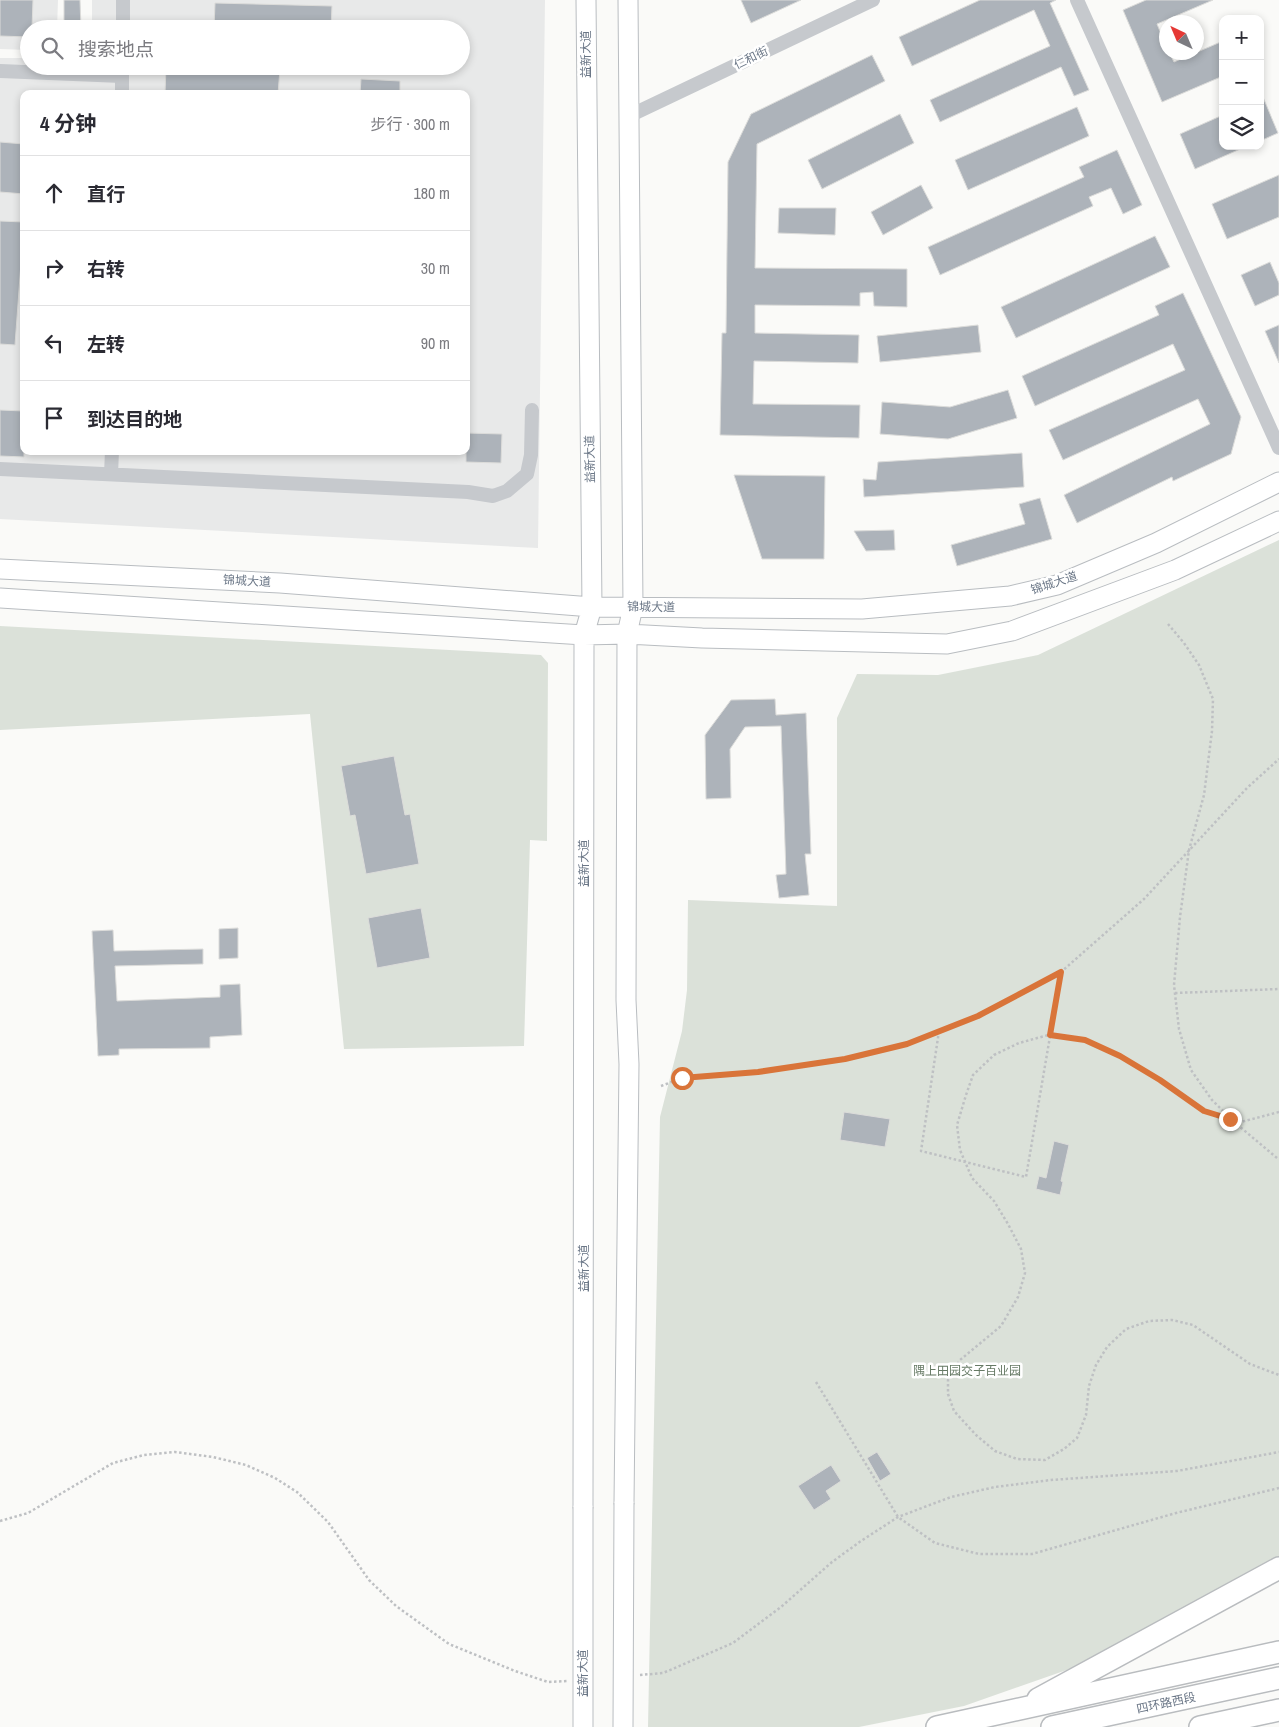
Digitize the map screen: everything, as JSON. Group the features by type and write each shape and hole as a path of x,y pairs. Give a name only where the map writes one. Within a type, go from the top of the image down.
{"highway":[{"path":"1016,1710 1279,1568"},
{"path":"937,1727 1279,1652"},
{"name":"四环路西段","path":"1052,1727 1279,1678"},
{"path":"1200,1727 1279,1710"}],"main road":[{"name":"益新大道","path":"582,1727 584,635 592,608 586,0"},
{"path":"623,1727 629,1064 626,1000 627,634 633,607 628,0"},
{"name":"锦城大道","path":"0,569 280,583 592,608 862,609 1010,596 1057,585 1156,543 1279,482"},
{"path":"0,598 584,635 627,634 702,638 947,644 1012,631 1040,621 1175,570 1279,521"}],"street":[{"path":"123,0 123,20"},
{"name":"仁和街","path":"629,116 873,0"},
{"path":"1077,0 1279,448"},
{"path":"0,71 20,71"},
{"path":"122,75 122,90"},
{"path":"0,469 468,492 493,496 507,491 527,474 531,455 532,410"},
{"path":"111,474 112,455"}],"path":[{"path":"1168,624 1199,665 1213,699 1212,731 1204,796 1190,850 1180,917 1175,993 1179,1029 1191,1070 1212,1100 1230,1119 1277,1158"},
{"path":"661,1086 682,1078 758,1072 845,1059 907,1044 978,1016 1061,972 1144,899 1247,788 1279,759"},
{"path":"940,1031 921,1151 1026,1177 1061,972"},
{"path":"1175,993 1279,989"},
{"path":"1279,1112 1241,1122 1204,1111 1160,1080 1120,1056 1085,1040 1050,1035 1019,1043 994,1056 973,1075 957,1125 960,1150 972,1178 994,1201 1008,1224 1021,1249 1025,1273 1018,1297 1001,1326 960,1360 948,1380 948,1394 954,1410 976,1435 994,1451 1017,1459 1045,1460 1064,1450 1077,1438 1086,1415 1089,1386 1096,1365 1107,1347 1126,1329 1149,1321 1172,1320 1193,1325 1250,1364 1279,1376"},
{"path":"816,1382 898,1517 935,1543 979,1554 1032,1554 1176,1513 1279,1488"},
{"path":"0,1521 28,1513"}],"shaded area":[{"path":"0,0 58,0 57,20 20,20 20,50 0,49"},
{"path":"92,0 545,0 538,548 0,519 0,58 20,58 20,75 470,75 470,20 92,20"}],"green space":[{"name":"隅上田园交子百业园","path":"1279,540 1279,1560 1101,1658 964,1706 859,1727 648,1727 660,1117 682,1031 687,990 688,900 837,906 837,718 857,674 938,675 1038,655"},
{"path":"0,626 541,655 548,663 547,841 530,840 524,1046 344,1049 310,714 0,730"}],"building":[{"path":"0,0 33,0 32,20 20,20 20,37 0,36"},
{"path":"64,0 80,0 81,20 64,20"},
{"path":"741,0 801,0 751,23"},
{"path":"980,0 1056,0 1050,3 1089,90 1074,96 1061,67 940,122 930,100 1050,46 1034,10 912,66 899,37"},
{"path":"1146,0 1213,0 1178,15 1159,15 1159,23 1157,24 1159,29 1159,60 1173,60 1174,62 1179,60 1204,60 1204,49 1219,43 1219,78 1162,102 1123,10"},
{"path":"215,3 332,6 331,20 214,20"},
{"path":"872,55 885,81 757,144 755,268 907,269 907,307 874,306 873,292 860,293 860,306 755,305 755,333 859,335 858,363 754,361 753,404 860,405 859,438 720,435 722,333 726,333 728,162 751,114"},
{"path":"166,75 280,75 278,90 165,90"},
{"path":"361,79 400,81 400,90 360,90"},
{"path":"1264,100 1278,133 1264,139"},
{"path":"1077,107 1089,136 968,190 955,160"},
{"path":"900,114 914,143 822,189 808,160"},
{"path":"1219,117 1219,150 1238,150 1195,169 1180,134"},
{"path":"0,142 20,144 20,194 0,192"},
{"path":"1117,150 1142,205 1123,214 1111,188 1089,197 1093,206 940,275 928,247 1084,177 1079,167"},
{"path":"1279,175 1279,217 1227,239 1212,204"},
{"path":"921,185 933,208 883,235 871,212"},
{"path":"779,208 836,208 835,235 778,233"},
{"path":"0,221 20,222 20,277 15,345 0,344"},
{"path":"1155,236 1170,267 1016,338 1001,307"},
{"path":"1270,262 1279,283 1279,295 1255,306 1241,275"},
{"path":"1183,293 1241,417 1231,454 1173,481 1172,477 1077,523 1064,495 1210,424 1198,399 1063,460 1049,430 1185,370 1173,344 1035,406 1022,376 1159,315 1155,306"},
{"path":"978,325 981,352 880,362 877,336"},
{"path":"1279,325 1279,363 1265,331"},
{"path":"1008,390 1017,418 948,439 880,434 882,402 950,407"},
{"path":"0,410 20,411 20,455 24,455 24,457 0,456"},
{"path":"470,433 502,434 501,463 466,462 466,455 470,455"},
{"path":"1022,453 1024,487 864,497 863,479 876,480 878,462"},
{"path":"734,475 825,476 824,559 762,559"},
{"path":"1040,498 1052,539 957,566 951,545 1025,524 1019,504"},
{"path":"894,530 895,550 866,551 854,531"},
{"path":"775,699 776,715 806,713 811,854 805,854 809,895 779,898 776,875 786,874 781,726 745,727 730,749 731,798 706,799 705,735 731,700"},
{"path":"394,756 405,815 410,814 419,864 366,874 355,815 350,816 341,766"},
{"path":"421,908 430,958 377,968 368,918"},
{"path":"238,928 238,958 219,959 219,929"},
{"path":"113,930 114,951 203,949 203,964 115,966 117,1001 220,997 220,985 240,984 242,1035 210,1037 210,1048 119,1049 119,1055 98,1056 92,931"},
{"path":"844,1112 890,1119 885,1147 840,1140"},
{"path":"1054,1141 1069,1145 1060,1195 1036,1189 1039,1176 1046,1178"},
{"path":"877,1452 891,1474 880,1481 867,1458"},
{"path":"831,1465 841,1481 826,1491 831,1499 814,1510 798,1486"}],"route":[{"path":"682,1078 758,1072 845,1059 907,1044 978,1016 1061,972 1050,1035 1085,1040 1120,1056 1160,1080 1204,1111 1230,1119"}]}
